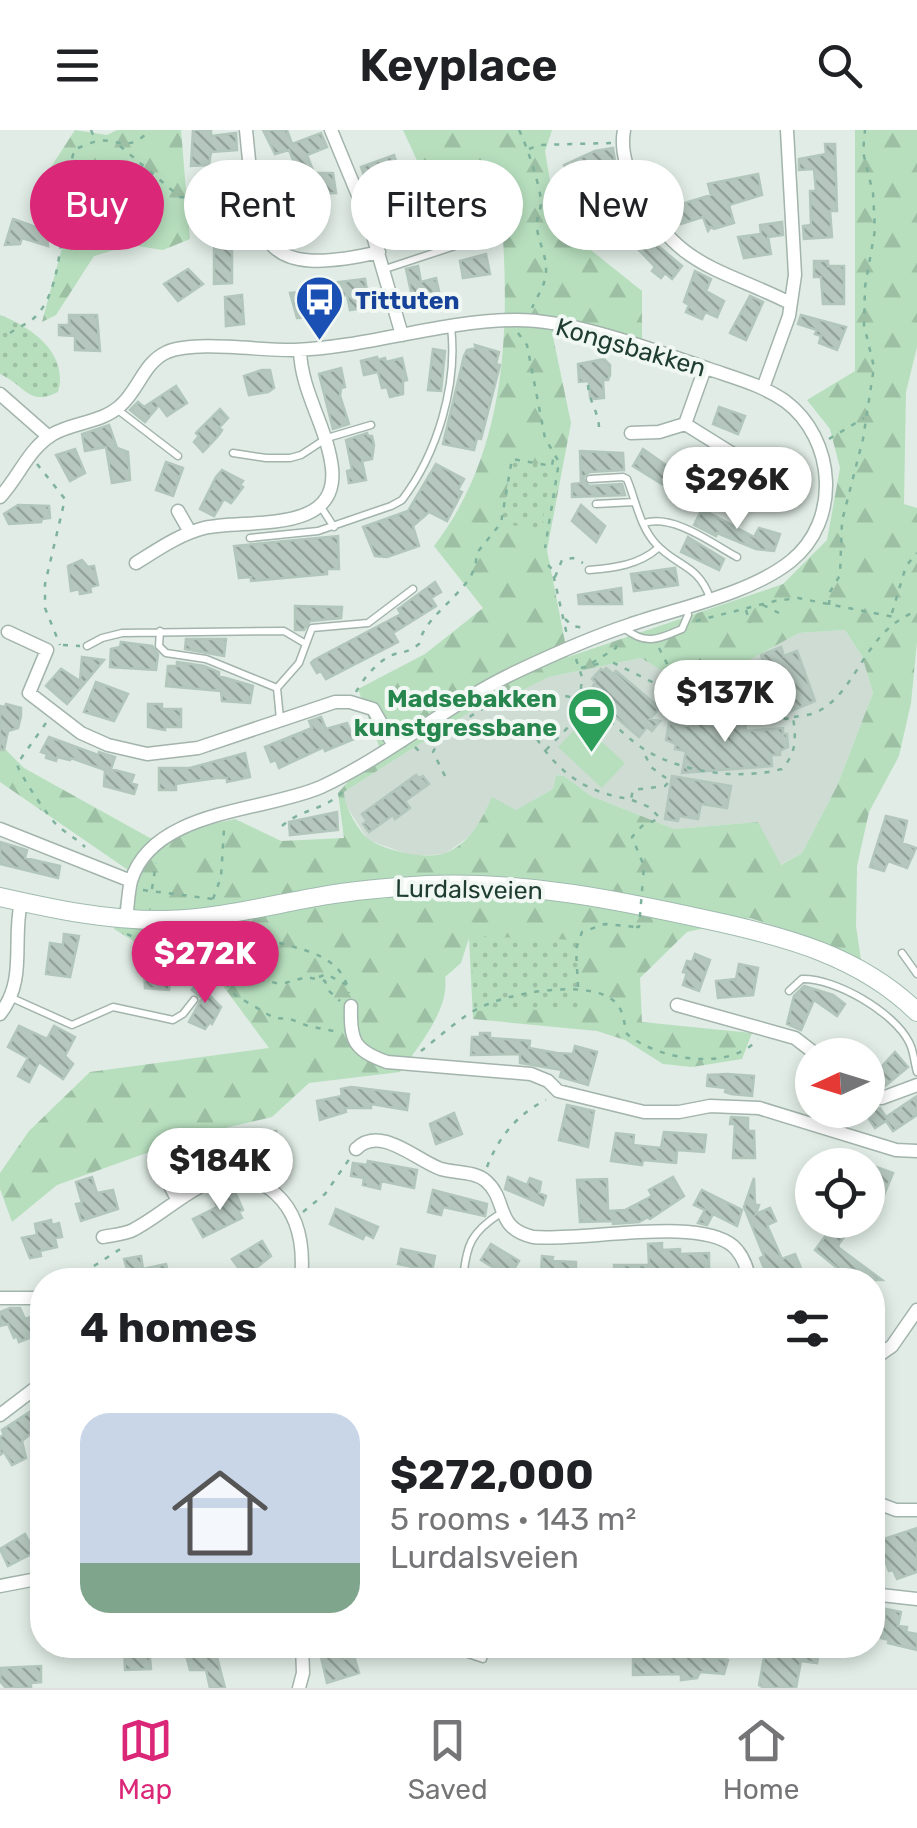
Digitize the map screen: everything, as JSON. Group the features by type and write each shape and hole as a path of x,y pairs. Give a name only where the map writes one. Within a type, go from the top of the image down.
{"main road":[{"name":"Lurdalsveien","path":"0,896 121,917 199,918 326,895 406,886 538,888 646,906 816,948 864,971 917,1012"}],"street":[{"path":"246,130 249,160"},
{"path":"330,130 379,252 402,335"},
{"path":"763,388 788,316 795,275 787,130"},
{"path":"623,137 628,173 647,210 674,245 710,269 790,303"},
{"path":"274,250 302,262 334,262 379,252"},
{"name":"Kongsbakken","path":"117,409 147,367 174,350 300,350 509,320 530,320 592,334 763,388 789,404 818,444 824,462 824,507 810,540 787,564 710,598 521,669 393,744"},
{"path":"136,563 190,532 288,520 310,514 320,506 332,478 324,440 304,384 300,350"},
{"path":"685,424 705,368"},
{"path":"0,394 49,436"},
{"path":"0,497 28,457 49,436 117,409"},
{"path":"632,433 659,432 685,424 746,462"},
{"path":"178,511 190,532"},
{"path":"8,632 54,648 28,689 81,734 108,745 147,754 198,748 323,704 350,702 374,709 393,744 352,772 316,789 225,812 191,824 159,844 144,860 121,917"},
{"path":"0,829 134,885"},
{"path":"0,1014 11,998 18,969 21,902"},
{"path":"677,1005 795,1038"},
{"path":"352,1008 350,1033 354,1042 371,1056 411,1064 514,1071 548,1081 558,1091 644,1112 679,1112 710,1106 759,1108 896,1150 917,1151"},
{"path":"885,1097 917,1085"},
{"path":"356,1149 372,1140 388,1143 442,1169 482,1177 490,1185 502,1213 523,1235 550,1239 702,1233 732,1245 746,1268"},
{"path":"104,1236 131,1232 176,1199 214,1181 244,1177 268,1186 282,1199 293,1217 302,1268"},
{"path":"167,1180 176,1199"},
{"path":"0,1298 30,1298"},
{"path":"885,1351 917,1310"},
{"path":"0,1415 30,1392"},
{"path":"885,1506 917,1510"},
{"path":"0,1586 30,1580"},
{"path":"885,1595 917,1599"},
{"path":"299,1688 302,1658"}],"lane":[{"path":"384,269 443,250"},
{"path":"250,538 334,528 391,506 408,491 438,432 454,345 451,326"},
{"path":"117,409 178,456"},
{"path":"233,452 290,458 324,440 371,424"},
{"path":"590,479 627,480 658,548 694,570 710,598"},
{"path":"596,504 634,502"},
{"path":"320,506 334,528"},
{"path":"644,522 661,521 683,528 737,557"},
{"path":"589,570 619,567 658,548"},
{"path":"280,719 277,688 299,662 312,628 368,624 413,590"},
{"path":"616,633 656,641 682,629 687,606"},
{"path":"88,646 122,633 273,629 306,644"},
{"path":"160,631 159,646 166,653 206,658 277,688"},
{"path":"902,953 917,974"},
{"path":"790,991 802,979 812,979 884,1013 911,1044 917,1072"},
{"path":"11,998 68,1025 82,1023 100,1010 114,1006 173,1020 194,1000"},
{"path":"466,1268 473,1236 502,1213"}],"path":[{"path":"91,130 96,142"},
{"path":"120,146 150,130"},
{"path":"519,130 529,149 541,203 536,216 537,232 544,244 546,271 542,291 532,304 530,320"},
{"path":"828,604 840,576 842,521 874,366 864,325 865,287 875,230 873,193 863,152 864,130"},
{"path":"529,149 623,137"},
{"path":"10,334 36,317 47,296 65,222 75,149 102,140 120,146 184,197"},
{"path":"509,320 527,346 541,424 558,462 546,548"},
{"path":"588,385 599,428"},
{"path":"818,444 866,417"},
{"path":"350,702 363,680 384,659 405,654 419,644 421,631 469,580 477,564 476,554 501,523 512,459 552,466 554,453"},
{"path":"28,457 46,472 65,500 45,584 45,608 54,648 88,646"},
{"path":"833,495 848,500"},
{"path":"892,615 892,604 906,566 917,553"},
{"path":"555,584 562,560 582,562 589,570"},
{"path":"548,565 570,643"},
{"path":"694,621 798,598 899,618"},
{"path":"814,600 821,610"},
{"path":"762,604 779,613"},
{"path":"746,608 750,623"},
{"path":"592,663 607,660 680,696 701,694 786,719 817,712 840,690 871,646 899,618 917,611"},
{"path":"562,616 574,626 616,633 616,648 579,669"},
{"path":"656,641 680,696"},
{"path":"576,659 580,700"},
{"path":"509,702 520,709 555,695 580,700 643,749 686,766 726,774 782,769 792,759 796,740 793,717"},
{"path":"410,744 421,755 433,752 453,729 492,704 524,699"},
{"path":"544,751 593,708"},
{"path":"52,713 17,764 19,776 42,801 54,824 86,848 88,863"},
{"path":"537,739 544,751 582,785 598,794 631,799 660,818 642,826 632,837 644,866 639,927 605,924 586,928 578,937 578,988"},
{"path":"631,799 634,790 670,782 651,767 643,749"},
{"path":"433,752 445,776"},
{"path":"436,779 441,768"},
{"path":"598,794 602,788"},
{"path":"282,826 296,814 328,804 345,789"},
{"path":"134,885 215,900 221,877 225,812"},
{"path":"152,890 153,870 164,852 159,844"},
{"path":"121,917 120,930 168,954 188,969 280,984 326,974 348,986"},
{"path":"234,922 264,939 329,960 342,972 352,1008 344,1008 337,995 318,978"},
{"path":"218,972 236,995 274,1018 290,1018 308,1026 350,1033"},
{"path":"411,1064 477,1008 516,996 578,988 589,988 615,1001 627,1034 670,1056 734,1054 755,1043 763,1029"},
{"path":"482,1177 508,1130 522,1114 558,1091"},
{"path":"293,1217 326,1194 356,1149"}],"shaded area":[{"path":"845,630 862,656 873,693 837,786 802,853 780,865 757,822 674,829 591,796 564,776 556,775 553,789 515,811 492,798 474,833 445,854 413,856 368,840 344,802 344,792 500,693 519,692 549,677 641,658 664,672 729,671 799,633"}],"green space":[{"path":"75,130 107,135 117,130 181,130 184,241 164,250 164,160 56,160"},
{"path":"403,130 552,130 545,151 546,160 543,160 543,250 591,250 642,291 642,357 552,332 571,423 547,550 568,657 783,584 827,540 840,468 830,429 807,400 855,371 855,130 917,130 917,347 906,392 904,504 917,508 917,642 911,703 899,756 869,812 857,866 856,926 861,960 801,934 750,918 687,932 640,978 642,1022 752,1033 742,1059 692,1067 663,1064 625,1040 597,1031 473,1019 469,938 461,963 445,977 438,1015 400,1072 309,1083 272,1117 200,1134 57,1185 12,1222 0,1189 0,1173 29,1131 90,1072 269,1048 215,975 183,971 114,929 128,870 0,782 0,744 24,768 150,838 235,819 281,841 344,838 338,793 379,746 358,689 425,654 483,608 434,546 461,504 481,459 494,412 502,364 503,250 523,250 523,160 417,160","holes":["845,630 862,656 873,693 837,786 802,853 781,865 758,822 674,829 591,796 564,776 556,775 553,789 516,810 492,797 470,836 440,855 408,854 370,840 353,819 344,792 500,693 519,692 549,677 641,658 664,672 705,676 729,671 799,633"]},
{"path":"61,250 114,250 94,256 56,315 42,322"},
{"path":"0,315 35,335 53,354 60,378 58,392 33,396 0,374"},
{"path":"512,459 552,466 541,530 501,523"},
{"name":"Madsebakken kunstgressbane","path":"581,723 625,763 602,788 558,747"},
{"path":"471,936 578,940 582,1009 474,1011"}],"building":[{"path":"193,130 211,130 211,136 236,133 237,150 211,152 210,160 191,160"},
{"path":"263,130 287,130 292,144 321,133 327,147 307,155 309,160 293,160 289,150 275,154"},
{"path":"825,144 835,144 837,211 830,211 832,237 804,239 803,226 811,225 810,191 816,191 814,169 799,170 799,159 826,154"},
{"path":"613,148 615,160 575,160"},
{"path":"331,173 333,173 336,193 331,193"},
{"path":"758,174 762,195 729,205 734,223 708,231 703,217 684,223 684,203 711,195 708,184"},
{"path":"13,219 30,225 30,240 22,238 20,244 5,245"},
{"path":"782,222 783,235 768,237 771,254 744,258 738,237 761,234 760,225"},
{"path":"214,250 232,250 232,283 214,284"},
{"path":"639,250 663,250 682,266 672,279 665,273 661,278 652,271 655,267"},
{"path":"486,254 490,274 463,278 460,261"},
{"path":"814,261 844,266 844,304 823,304 821,277 814,277"},
{"path":"418,266 421,282 436,278 439,291 431,293 432,299 413,301 406,269"},
{"path":"188,269 203,284 178,301 164,284"},
{"path":"695,271 711,279 706,291 724,301 717,317 705,312 702,319 686,312 689,305 684,302"},
{"path":"365,279 370,307 350,310 347,295 332,297 330,283"},
{"path":"322,291 323,310 312,311 312,317 297,318 290,293"},
{"path":"242,295 244,324 226,326 225,297"},
{"path":"750,296 763,302 746,340 730,333"},
{"path":"69,315 97,315 100,351 75,350 75,336 59,335 59,325 69,325"},
{"path":"801,315 846,327 837,350 819,343 821,336 815,334 817,330 798,324"},
{"path":"475,345 499,352 496,364 500,365 481,439 477,438 474,450 443,444 464,356"},
{"path":"433,349 445,351 441,391 428,390"},
{"path":"385,358 386,362 402,358 407,380 403,381 403,394 390,397 387,387 382,388 378,372 364,375 361,361"},
{"path":"604,359 610,365 610,375 603,380 604,398 594,399 590,397 589,381 579,382 578,364"},
{"path":"341,368 345,387 341,388 340,396 349,424 333,429 319,374"},
{"path":"270,370 274,388 249,395 244,376"},
{"path":"176,386 187,403 167,416 159,405 145,422 130,410 138,402 144,407"},
{"path":"719,407 745,416 738,434 713,424"},
{"path":"220,409 228,418 203,452 194,442 199,436 196,433"},
{"path":"109,425 117,448 128,452 130,480 112,483 106,447 85,451 82,434"},
{"path":"367,433 374,445 372,459 362,461 366,480 349,483 347,471 352,470 346,440"},
{"path":"75,449 85,473 70,481 56,455"},
{"path":"643,449 679,474 670,489 633,466"},
{"path":"580,451 623,453 624,470 589,472 583,478 589,486 622,484 625,495 572,497 572,484 581,483"},
{"path":"166,462 183,468 173,496 156,490"},
{"path":"712,462 721,476 732,483 721,499 710,492 714,485 706,480 703,484 695,470"},
{"path":"436,464 464,479 458,490 462,492 447,521 429,512 413,526 419,546 387,557 375,556 363,527 408,511"},
{"path":"222,470 243,481 243,487 231,503 224,499 214,516 200,509"},
{"path":"756,472 778,477 774,496 768,495 767,499 750,495"},
{"path":"18,505 49,506 50,518 9,524 4,514"},
{"path":"581,505 605,526 596,542 572,521"},
{"path":"702,509 754,537 759,528 780,534 774,551 756,549 717,533 716,536 694,525"},
{"path":"338,536 339,569 327,569 327,574 251,581 251,577 239,578 234,546"},
{"path":"688,537 724,559 719,570 681,552"},
{"path":"82,560 88,567 94,566 98,585 90,587 91,592 80,594 79,589 71,591 68,566"},
{"path":"675,568 678,585 634,591 631,574"},
{"path":"435,582 441,592 431,598 436,606 393,633 398,642 326,679 321,671 317,673 311,663 314,660 401,614 398,609"},
{"path":"621,588 622,604 579,604 578,595"},
{"path":"295,606 342,607 341,618 310,621 304,630 295,630"},
{"path":"186,639 226,639 224,656 185,649"},
{"path":"121,642 152,646 158,654 156,670 110,667 111,649 120,647"},
{"path":"781,647 784,656 797,651 815,701 779,716 761,655"},
{"path":"82,657 104,660 67,704 46,686 61,669 80,681"},
{"path":"177,662 204,666 219,672 219,676 253,686 250,703 222,701 221,691 166,686 168,666 177,666"},
{"path":"606,668 613,674 616,671 660,708 650,719 660,721 652,731 647,727 639,737 593,698 598,693 592,688 592,679"},
{"path":"96,682 128,694 114,721 84,712"},
{"path":"148,704 181,709 181,727 148,727"},
{"path":"0,706 21,708 21,716 18,728 8,731 4,750 0,750"},
{"path":"693,714 706,716 705,726 731,730 730,716 745,714 746,731 783,728 788,747 780,755 771,755 772,766 682,773 686,751 675,749 676,744 666,740 669,723 690,726"},
{"path":"321,717 326,729 347,723 354,739 325,751 324,747 279,768 276,760 271,762 265,747 312,728 309,721"},
{"path":"49,737 98,755 99,752 115,757 111,769 134,775 134,794 104,786 105,770 71,758 46,758 47,754 41,752"},
{"path":"245,753 250,777 181,783 176,784 176,790 159,790 159,768 190,768"},
{"path":"416,775 423,776 429,784 405,801 410,808 369,832 362,814"},
{"path":"672,776 731,786 727,808 701,804 698,819 665,819"},
{"path":"337,812 338,830 290,835 289,822"},
{"path":"886,816 907,821 902,843 916,848 907,868 888,861 884,871 870,867"},
{"path":"0,842 27,850 25,858 60,866 58,878 0,864"},
{"path":"64,934 79,936 70,977 46,974 50,943 63,945"},
{"path":"695,954 710,960 699,991 683,985 687,961 692,962"},
{"path":"739,964 758,968 753,995 718,998 716,981 736,979"},
{"path":"144,968 171,972 169,990 145,988"},
{"path":"200,978 211,986 207,993 221,1007 205,1029 189,1022 202,998 192,990"},
{"path":"804,986 833,995 845,1004 837,1016 814,1000 801,1030 787,1024 794,996"},
{"path":"19,1026 47,1039 54,1026 75,1037 65,1056 73,1064 63,1079 39,1062 29,1082 18,1076 28,1058 8,1047"},
{"path":"480,1033 490,1033 490,1038 530,1041 529,1048 557,1053 573,1054 575,1046 597,1052 588,1085 560,1077 562,1070 520,1063 520,1054 471,1055 472,1037 480,1037"},
{"path":"895,1052 908,1067 885,1086 885,1063"},
{"path":"708,1075 754,1076 752,1096 707,1086"},
{"path":"341,1089 409,1094 407,1110 371,1104 371,1108 345,1108 346,1112 320,1120 317,1101 342,1096"},
{"path":"917,1096 917,1115 893,1131 886,1117"},
{"path":"567,1105 594,1111 588,1147 559,1140"},
{"path":"454,1113 462,1134 436,1144 430,1124"},
{"path":"731,1117 748,1118 748,1131 754,1131 755,1158 733,1158 735,1124 730,1124"},
{"path":"276,1131 279,1154 265,1157 263,1150 241,1152 238,1140"},
{"path":"664,1132 706,1135 704,1152 677,1150 676,1163 643,1160 642,1165 611,1161 616,1133 634,1135 633,1145 661,1148"},
{"path":"192,1144 200,1158 174,1173 164,1171 160,1162"},
{"path":"368,1161 417,1170 414,1188 381,1181 380,1189 363,1185 364,1178 351,1176 353,1163 367,1165"},
{"path":"885,1170 893,1173 885,1193"},
{"path":"92,1177 97,1193 113,1190 118,1209 81,1221 76,1204 82,1203 76,1182"},
{"path":"508,1177 527,1185 530,1178 541,1182 539,1193 546,1196 543,1205 505,1189"},
{"path":"673,1177 684,1196 650,1219 613,1224 580,1222 577,1180 607,1179 608,1211 625,1210 652,1196 649,1190"},
{"path":"754,1178 755,1205 759,1205 756,1214 770,1208 776,1221 767,1225 782,1259 795,1254 801,1268 764,1268 760,1258 764,1256 744,1207"},
{"path":"233,1187 243,1210 239,1212 242,1218 203,1237 193,1219 217,1207 213,1192"},
{"path":"433,1190 487,1204 485,1216 443,1207 441,1215 428,1212"},
{"path":"702,1190 742,1210 737,1226 713,1214 707,1225 698,1223 705,1210 694,1205"},
{"path":"336,1209 378,1227 373,1238 365,1234 363,1239 330,1224"},
{"path":"51,1220 52,1225 59,1223 62,1237 55,1238 57,1247 30,1258 22,1238 37,1235 35,1224"},
{"path":"824,1238 843,1238 839,1248 866,1268 837,1268 815,1250"},
{"path":"262,1241 271,1256 256,1268 238,1268 232,1259"},
{"path":"662,1243 662,1250 680,1249 680,1254 709,1253 709,1268 614,1268 614,1265 649,1265 648,1244"},
{"path":"491,1244 519,1261 515,1268 494,1268 481,1260"},
{"path":"401,1249 435,1256 433,1268 398,1264"},
{"path":"141,1256 143,1268 127,1268 124,1259"},
{"path":"542,1256 553,1257 552,1261 576,1262 576,1268 541,1268"},
{"path":"20,1308 25,1319 30,1317 30,1338 19,1342 17,1336 14,1338 8,1324 0,1326 0,1312"},
{"path":"30,1412 30,1434 22,1441 26,1458 12,1465 4,1452 0,1455 2,1430"},
{"path":"917,1528 917,1572 897,1579 893,1570 889,1571 885,1539"},
{"path":"25,1534 30,1543 30,1555 8,1566 0,1549"},
{"path":"886,1609 901,1612 898,1626 917,1634 917,1650 888,1643"},
{"path":"124,1658 150,1658 151,1669 125,1670"},
{"path":"217,1658 225,1688 210,1688 206,1670 190,1670 187,1659"},
{"path":"321,1658 355,1658 359,1673 327,1683"},
{"path":"633,1658 728,1660 724,1674 700,1672 697,1678 681,1680 681,1674 633,1675"},
{"path":"764,1658 818,1658 817,1663 801,1661 796,1688 759,1685"},
{"path":"41,1666 41,1682 31,1683 31,1688 6,1688 0,1681 1,1668"}],"place":[{"name":"Tittuten","path":"320,342"},
{"name":"Madsebakken kunstgressbane","path":"592,754"}]}
